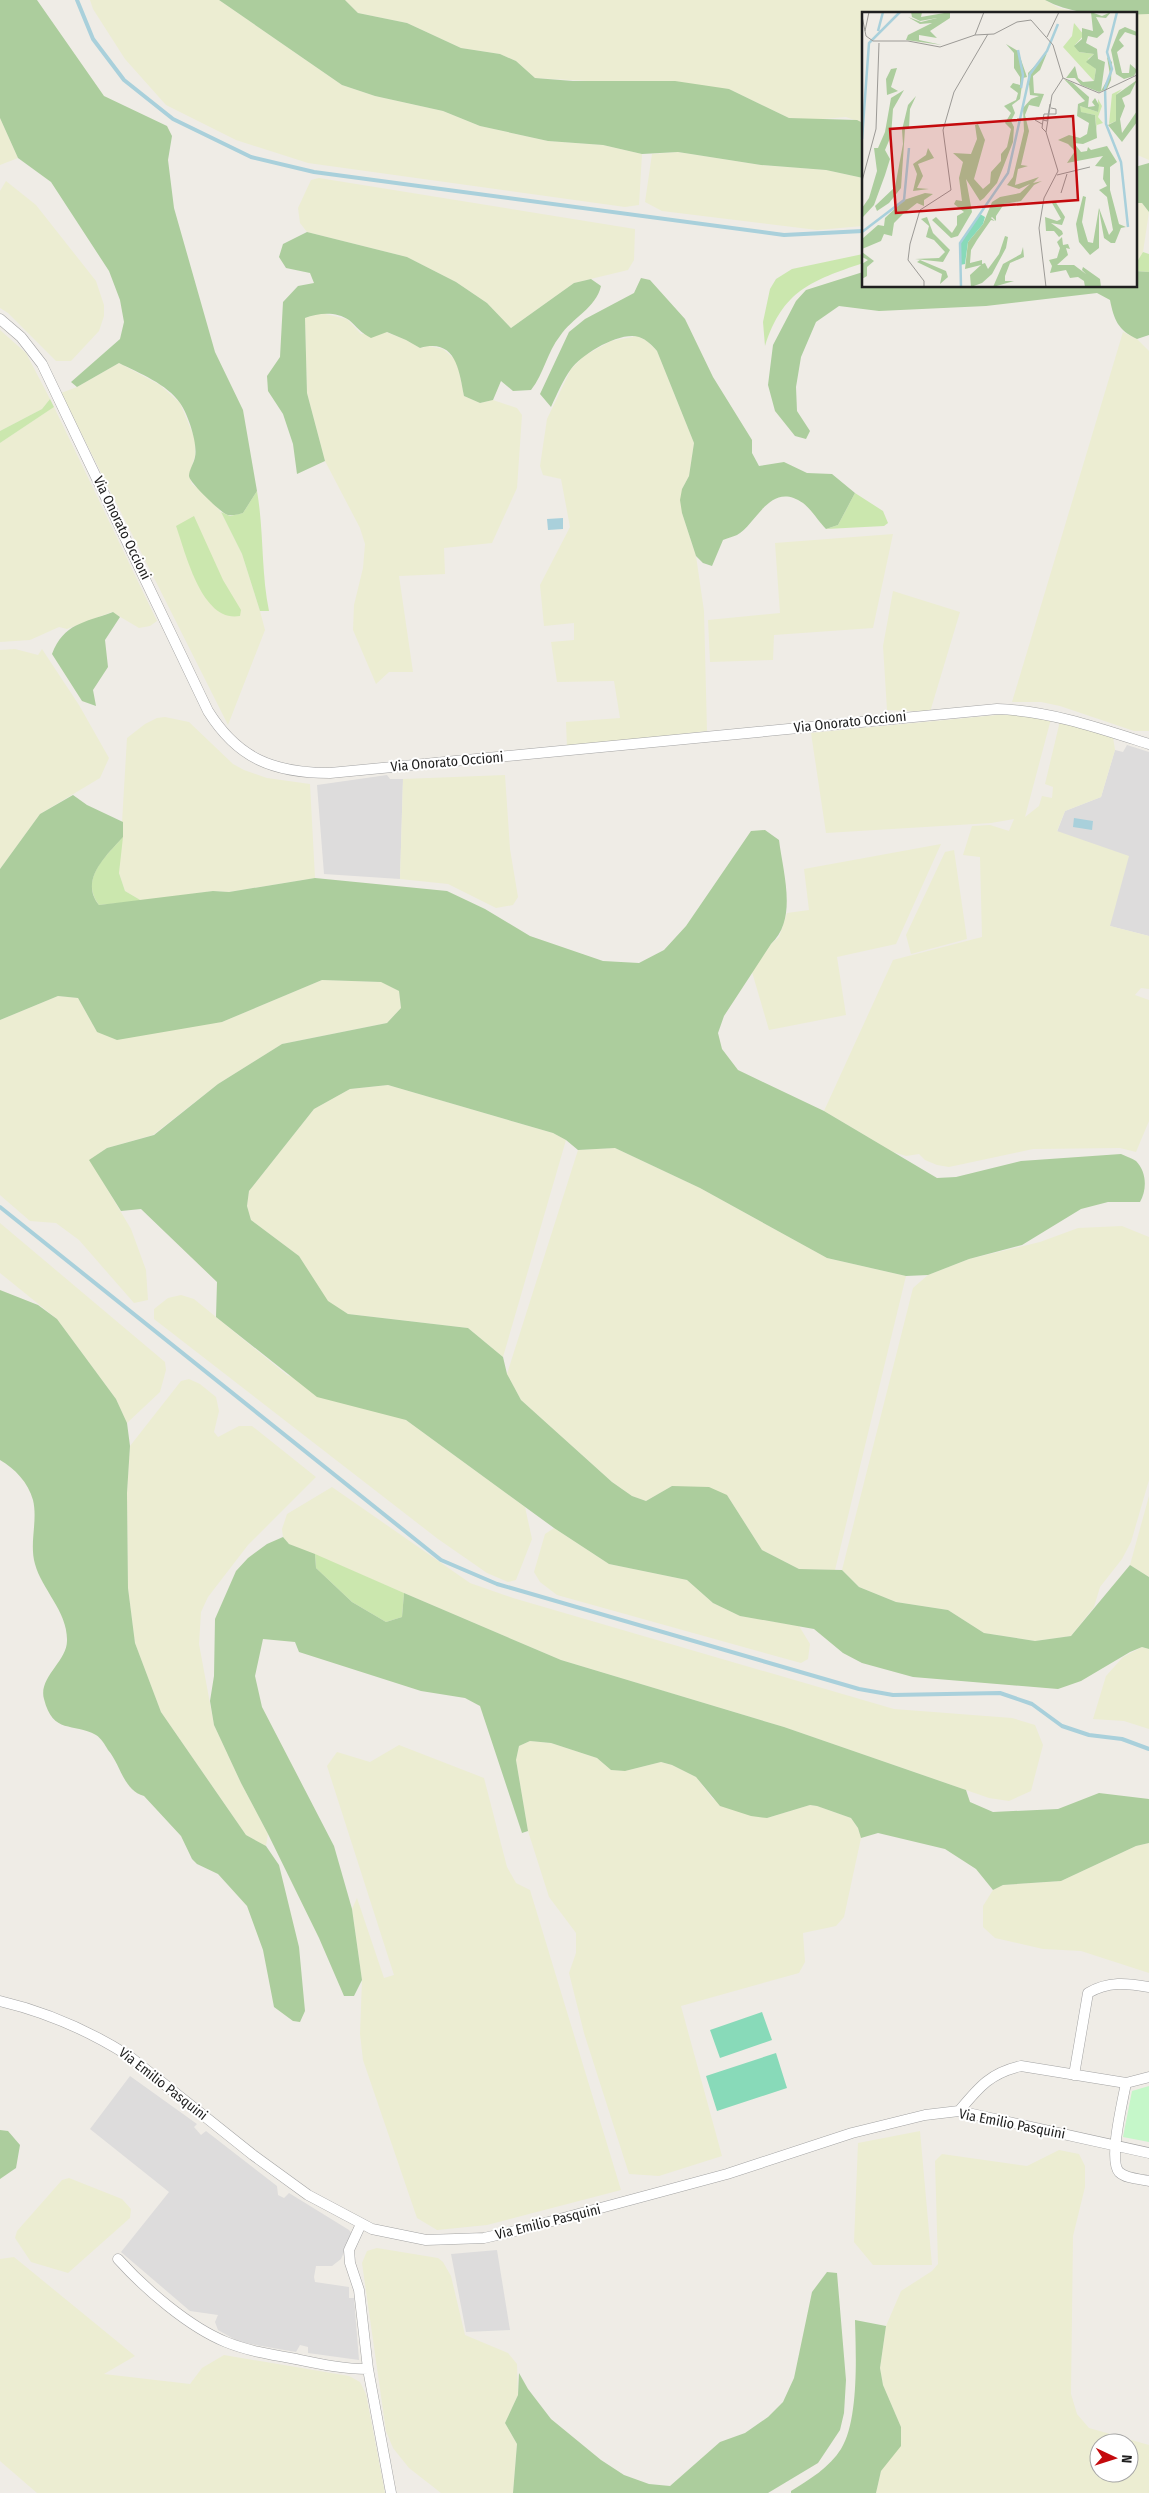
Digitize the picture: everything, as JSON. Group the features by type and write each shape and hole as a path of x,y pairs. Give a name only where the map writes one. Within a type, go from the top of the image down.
{"street":[{"name":"Via Onorato Occioni","path":"0,319 21,337 42,364 208,711 222,731 238,748 262,763 300,772 330,773 997,709 1025,710 1068,718 1149,744"},
{"path":"1074,2074 1088,1993 1112,1983 1130,1983 1149,1987"},
{"name":"Via Emilio Pasquini","path":"0,2001 56,2017 116,2048 308,2195 361,2224 393,2235 426,2240 484,2238 727,2174 852,2133 924,2115 959,2111 1149,2153"},
{"path":"959,2111 984,2082 1005,2069 1021,2066 1126,2083 1149,2077"},
{"path":"1126,2083 1116,2145 1116,2165 1119,2172 1126,2176 1149,2181"},
{"path":"361,2224 349,2250 350,2263 359,2290 368,2369 391,2493"},
{"path":"118,2259 155,2296 225,2342 259,2352 346,2369 368,2369"}],"shaded area":[{"path":"1127,745 1149,752 1149,936 1110,926 1057,832 1065,811 1101,797 1115,750 1123,752"},
{"path":"387,775 390,779 403,779 400,879 324,874 317,785"},
{"path":"130,2076 197,2124 194,2127 201,2135 206,2131 277,2186 278,2195 284,2198 289,2193 349,2230 352,2234 341,2259 332,2266 316,2266 314,2277 315,2282 349,2287 349,2298 354,2298 359,2360 308,2353 308,2347 300,2345 296,2352 239,2342 218,2330 215,2322 218,2315 190,2311 121,2252 169,2192 90,2129"},
{"path":"497,2250 510,2330 466,2332 451,2254"}],"green space":[{"path":"0,0 37,0 104,96 167,126 172,136 168,160 174,208 215,352 243,410 257,491 243,513 228,515 206,497 190,479 189,474 196,451 194,437 183,408 168,390 119,363 77,387 71,382 120,339 124,322 120,300 109,271 51,182 18,158 0,118"},
{"path":"90,0 219,0 342,85 375,96 443,111 480,126 548,141 603,145 642,154 639,205 625,207 308,163 236,140 166,105 125,59 93,9"},
{"path":"219,0 345,0 358,13 407,23 461,48 500,54 516,61 535,78 573,81 675,81 729,89 789,118 857,120 862,122 862,178 826,170 761,165 678,152 642,154 603,145 548,141 480,126 443,111 375,96 342,85"},
{"path":"345,0 1045,0 1059,8 1078,12 862,12 862,123 846,117 811,120 789,118 729,89 535,78 516,61 500,54 461,48 407,23 358,13"},
{"path":"1045,0 1149,0 1149,14 1136,14 1136,12 1083,12 1057,6"},
{"path":"1136,14 1149,14 1149,160 1136,154"},
{"path":"0,118 18,158 0,165"},
{"path":"678,152 761,165 826,170 862,178 862,226 817,230 662,211 645,202 652,154"},
{"path":"1149,163 1149,212 1142,203 1136,203 1136,167"},
{"path":"319,178 635,229 634,260 628,270 574,283 511,328 487,303 456,282 407,257 307,232 300,223 298,208 311,180"},
{"path":"6,181 36,205 96,281 104,305 104,316 99,331 71,361 56,361 8,313 0,308 0,191"},
{"path":"1136,203 1142,203 1149,212 1143,252 1136,263"},
{"path":"307,232 407,257 456,282 487,303 511,328 574,283 591,279 601,286 594,301 565,330 556,342 531,390 513,391 501,381 493,400 480,403 464,396 454,358 441,348 432,346 420,348 387,332 371,338 349,320 338,315 321,314 305,318 307,393 325,461 297,474 293,444 283,414 268,391 267,376 280,357 283,302 298,286 314,283 310,273 286,268 279,257 283,244"},
{"path":"1143,252 1149,254 1149,272 1136,271 1136,263"},
{"path":"862,254 862,263 814,282 790,300 772,327 765,346 763,322 770,289 776,279 792,269"},
{"path":"1136,271 1149,272 1149,335 1137,339 1125,332 1118,324 1110,300 1097,293 986,306 879,311 839,306 816,322 801,357 796,387 797,411 810,431 806,439 795,436 775,411 768,385 773,345 796,301 806,290 862,272 862,288 1136,288"},
{"path":"641,278 650,280 685,319 713,377 752,440 752,453 759,466 784,462 807,473 832,474 855,493 838,525 826,529 803,503 792,497 782,497 773,500 765,506 744,530 737,535 723,540 712,566 703,563 696,556 682,513 680,500 682,489 689,476 694,443 657,351 642,338 622,337 602,345 576,363 560,387 551,407 540,394 569,332 585,319 634,293"},
{"path":"321,313 347,319 361,334 386,332 420,348 429,346 443,349 457,361 464,396 480,403 493,400 517,408 522,415 517,488 492,543 444,548 445,574 399,576 413,672 389,672 376,684 353,630 354,605 363,568 365,544 360,528 325,461 307,393 305,318"},
{"path":"0,330 26,353 50,399 42,409 0,431"},
{"path":"1123,332 1137,339 1149,351 1149,731 1134,731 1060,706 1041,702 1012,702"},
{"path":"637,336 647,341 657,351 694,443 689,476 682,489 682,513 696,556 704,611 707,731 567,748 566,722 620,718 614,681 557,682 551,642 574,640 574,623 544,626 540,585 570,527 561,479 543,475 540,466 547,419 571,369 584,356 611,341"},
{"path":"119,363 160,385 180,403 195,439 195,456 189,475 192,484 206,494 221,512 242,554 260,611 265,630 228,725 61,393 77,387"},
{"path":"50,399 54,407 0,443 0,431 42,409"},
{"path":"54,407 157,621 150,626 139,628 112,612 67,629 59,627 30,640 0,642 0,443"},
{"path":"257,491 269,611 260,611 242,554 221,512 230,516 243,513"},
{"path":"855,493 883,511 888,523 884,526 826,529 838,525"},
{"path":"194,516 223,580 241,610 240,616 227,615 215,609 206,598 191,569 176,526"},
{"path":"893,534 873,628 774,635 773,660 710,662 708,620 780,613 775,543"},
{"path":"893,591 960,612 930,712 887,710 883,646"},
{"path":"113,612 120,617 105,640 108,667 93,690 96,706 82,701 52,654 63,636 76,625"},
{"path":"15,649 38,655 42,649 79,705 109,758 100,778 40,814 0,869 0,650"},
{"path":"1018,713 1051,719 1025,817 1039,806 1042,796 1052,798 1053,787 1045,784 1060,721 1113,737 1115,750 1101,797 1065,811 1057,831 1129,856 1110,926 1149,936 1149,989 1141,988 1135,995 1149,1000 1149,1121 1136,1152 1120,1148 1033,1149 949,1167 925,1160 919,1154 906,1156 893,1152 824,1111 893,960 982,937 980,857 963,855 972,826 990,825 1009,831 1014,819 991,823 826,833 811,733"},
{"path":"165,717 189,722 233,764 244,770 267,778 310,784 315,878 229,892 213,891 142,901 125,891 119,873 127,738 145,724 157,718"},
{"path":"505,775 510,849 518,897 513,905 496,908 448,884 400,879 403,779"},
{"path":"73,795 87,805 123,822 123,837 103,860 93,878 94,896 99,905 213,891 229,892 315,878 447,891 485,909 530,936 603,961 639,963 664,950 686,926 751,831 765,830 779,840 787,895 784,922 779,934 724,1016 718,1033 722,1049 738,1070 824,1111 937,1178 956,1177 1021,1161 1121,1154 1136,1161 1142,1170 1145,1187 1140,1202 1108,1202 1081,1209 1022,1245 969,1259 928,1275 906,1276 827,1258 700,1188 615,1148 578,1150 566,1140 553,1133 388,1085 350,1089 314,1109 249,1191 247,1206 251,1220 299,1256 328,1301 348,1314 468,1328 503,1357 507,1374 521,1400 612,1482 632,1496 646,1501 672,1486 709,1487 727,1495 762,1550 799,1569 842,1570 859,1587 896,1602 948,1610 984,1633 1035,1641 1071,1636 1130,1565 1149,1577 1149,1649 1142,1647 1130,1652 1081,1681 1058,1689 913,1677 862,1663 843,1653 814,1629 740,1616 713,1603 687,1580 609,1564 554,1528 406,1420 317,1397 216,1317 217,1282 141,1209 121,1211 89,1160 107,1148 154,1135 218,1084 282,1044 387,1023 401,1008 399,991 381,982 322,980 222,1022 117,1040 97,1032 78,998 58,996 0,1020 0,869 40,814"},
{"path":"123,837 119,873 125,891 142,901 99,905 92,886 93,877 103,860"},
{"path":"941,844 896,944 837,957 846,1015 769,1030 752,972 771,944 779,937 787,913 809,910 804,869"},
{"path":"954,850 967,939 911,954 906,935 945,852"},
{"path":"322,980 382,982 399,991 401,1008 387,1023 282,1044 218,1084 153,1135 107,1148 90,1160 131,1229 146,1270 148,1300 134,1303 79,1240 56,1223 30,1221 0,1195 0,1020 58,996 78,998 97,1032 222,1022"},
{"path":"388,1085 553,1133 566,1140 503,1357 468,1328 348,1314 327,1301 299,1256 251,1220 247,1206 249,1191 314,1109 350,1089"},
{"path":"615,1148 700,1188 827,1258 906,1276 835,1570 799,1569 762,1550 727,1495 672,1486 646,1501 632,1496 612,1482 521,1400 507,1374 578,1150"},
{"path":"0,1223 165,1362 166,1370 160,1392 127,1423 116,1399 57,1319 0,1273"},
{"path":"1122,1226 1149,1237 1149,1480 1131,1542 1122,1559 1100,1587 1094,1607 1071,1636 1035,1641 984,1633 948,1610 896,1602 859,1587 842,1570 913,1288 928,1275 969,1259 1040,1242 1078,1228"},
{"path":"0,1290 38,1305 57,1319 116,1399 127,1423 130,1446 127,1493 128,1588 135,1643 161,1712 246,1835 266,1846 279,1865 299,1947 305,2011 300,2022 293,2021 274,2007 263,1950 247,1906 218,1874 197,1864 192,1859 181,1836 144,1796 137,1793 127,1783 100,1738 88,1731 58,1723 48,1710 43,1691 49,1677 63,1656 67,1641 66,1630 59,1611 38,1574 35,1564 33,1548 35,1516 31,1493 20,1477 0,1460"},
{"path":"181,1295 194,1299 287,1375 406,1420 525,1507 532,1539 516,1580 508,1582 487,1573 438,1539 154,1319 154,1309 168,1298"},
{"path":"189,1379 200,1384 216,1397 219,1411 214,1432 218,1437 239,1426 252,1426 316,1477 248,1545 208,1597 201,1612 199,1644 214,1725 241,1783 268,1834 266,1846 246,1835 161,1712 135,1643 128,1588 127,1493 130,1446 181,1381"},
{"path":"332,1487 470,1583 513,1598 894,1709 1012,1718 1035,1725 1043,1745 1031,1791 1009,1801 989,1798 784,1727 561,1660 289,1544 283,1537 282,1529 287,1514"},
{"path":"1149,1496 1149,1577 1130,1565"},
{"path":"554,1528 609,1564 687,1580 713,1603 740,1616 799,1626 810,1644 808,1659 801,1663 557,1595 540,1582 534,1572 545,1534"},
{"path":"283,1537 289,1544 315,1554 316,1568 352,1602 386,1622 402,1617 404,1593 561,1660 784,1727 966,1790 970,1802 993,1812 1058,1809 1099,1793 1149,1799 1149,1843 1136,1846 1061,1881 1003,1885 993,1890 976,1869 945,1849 878,1833 861,1838 858,1828 851,1818 817,1806 810,1805 767,1818 751,1816 720,1806 696,1777 672,1765 661,1762 625,1771 611,1770 597,1758 551,1743 530,1741 519,1746 516,1760 528,1831 522,1833 480,1706 465,1698 421,1691 299,1652 295,1642 263,1639 255,1676 262,1707 334,1846 352,1909 362,1980 354,1996 344,1996 319,1938 214,1725 210,1701 214,1676 215,1619 236,1571 248,1558 267,1544"},
{"path":"315,1554 404,1593 402,1617 386,1622 352,1602 316,1568"},
{"path":"1142,1647 1149,1649 1149,1729 1124,1721 1093,1719 1106,1676 1123,1657"},
{"path":"530,1741 551,1743 597,1758 611,1770 625,1771 661,1762 672,1765 696,1777 713,1799 767,1818 810,1805 851,1818 858,1828 861,1838 844,1917 836,1926 803,1933 805,1962 799,1973 681,2006 722,2156 659,2176 629,2174 584,2033 569,1973 576,1953 576,1933 549,1897 528,1831 516,1760 519,1746"},
{"path":"399,1745 484,1778 507,1867 516,1883 530,1890 621,2190 487,2225 437,2230 417,2218 363,2060 360,2034 362,1980 352,1909 357,1898 384,1978 394,1975 327,1766 337,1752 370,1762"},
{"path":"1149,1843 1149,1973 1081,1951 1043,1949 995,1938 983,1927 983,1906 993,1890 1003,1885 1061,1881 1136,1846"},
{"path":"762,2012 772,2040 720,2058 710,2030"},
{"path":"776,2053 787,2088 717,2111 706,2076"},
{"path":"1149,2086 1149,2142 1123,2137 1132,2091"},
{"path":"0,2130 8,2131 20,2145 16,2168 0,2179"},
{"path":"920,2131 932,2265 873,2265 854,2242 858,2143"},
{"path":"1059,2150 1079,2154 1085,2166 1085,2187 1073,2236 1071,2394 1077,2414 1089,2428 1107,2433 1089,2433 1089,2483 1139,2483 1139,2442 1149,2445 1149,2493 876,2493 881,2471 901,2427 883,2385 880,2368 886,2326 901,2291 932,2271 938,2264 935,2161 942,2154 1027,2166"},
{"path":"69,2178 122,2199 131,2209 130,2218 68,2273 31,2262 15,2238 17,2231 62,2180"},
{"path":"377,2248 438,2258 443,2262 451,2276 465,2335 508,2353 517,2364 518,2395 505,2423 517,2444 513,2493 441,2493 409,2468 393,2448 386,2431 362,2263 367,2251"},
{"path":"14,2257 135,2356 104,2374 190,2384 202,2368 224,2355 349,2376 360,2382 366,2394 385,2493 37,2493 0,2461 0,2259"},
{"path":"827,2272 837,2273 846,2380 844,2413 840,2430 818,2463 768,2493 513,2493 517,2444 505,2423 518,2395 519,2373 528,2389 551,2419 601,2460 624,2475 649,2484 670,2486 720,2442 745,2433 768,2417 783,2402 794,2378 812,2292"},
{"path":"855,2320 886,2326 880,2368 883,2385 901,2427 901,2446 881,2471 876,2493 791,2493 791,2491 812,2478 831,2462 847,2437 854,2404"}],"water":[{"path":"563,518 563,529 548,530 547,519"},
{"path":"1074,818 1093,821 1092,830 1073,827"}],"waterway":[{"path":"77,0 93,39 124,80 173,119 251,157 314,172 784,235 862,231"},
{"path":"0,1207 441,1560 497,1584 859,1689 893,1695 1000,1693 1032,1704 1062,1726 1089,1735 1122,1739 1149,1749"}]}
